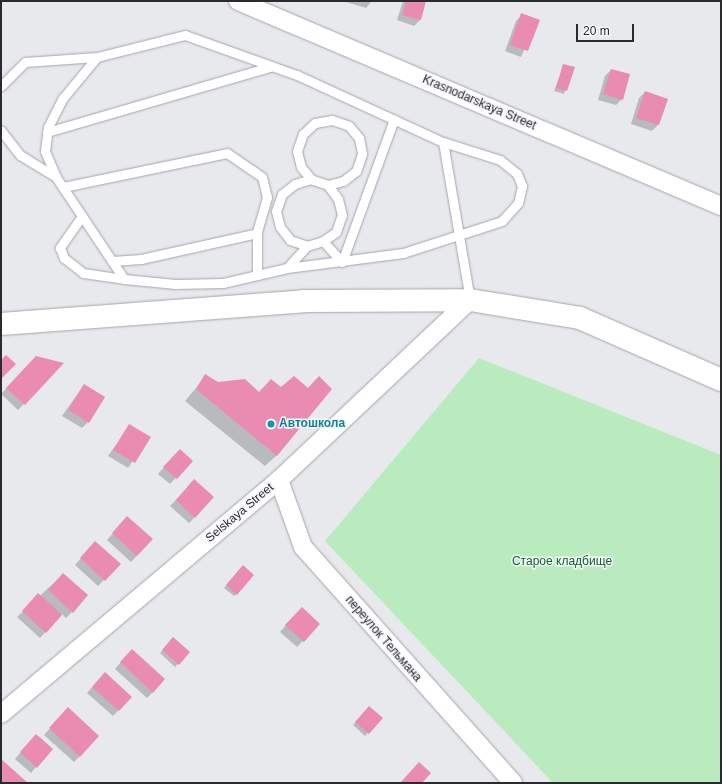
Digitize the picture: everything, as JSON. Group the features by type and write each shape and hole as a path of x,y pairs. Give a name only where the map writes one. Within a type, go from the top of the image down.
{"street":[{"name":"Krasnodarskaya Street","path":"238,1 721,206"},
{"path":"1,324 304,300 470,300 580,318 721,380"},
{"name":"Selskaya Street","path":"1,714 279,480 470,300"},
{"name":"переулок Тельмана","path":"279,480 303,547 512,783"}],"lane":[{"path":"1,86 24,62 97,57 185,35 272,66 443,142 500,160 517,174 522,186 518,203 502,221 458,232 403,253 287,268 223,283 175,284 83,273 64,258 60,248 82,216"},
{"path":"97,57 63,98 47,132 45,151 56,177 124,279"},
{"path":"47,132 272,66"},
{"path":"342,262 359,222 380,153 394,119"},
{"path":"332,120 349,126 359,138 362,154 356,172 343,181 328,185 311,179 301,167 297,150 303,134 316,123 332,120"},
{"path":"1,131 20,155 56,177"},
{"path":"443,142 470,300"},
{"path":"63,187 227,153 262,177 267,197 257,233 257,275"},
{"path":"307,246 290,240 280,227 276,211 282,194 295,184 311,179"},
{"path":"287,268 307,246 322,242 336,232 342,215 338,199 328,185"},
{"path":"112,261 141,258 257,233"},
{"path":"322,242 342,262"}],"green space":[{"name":"Старое кладбище","path":"479,358 721,455 721,783 553,783 325,541"}],"building":[{"path":"406,1 426,1 421,20 402,15"},
{"path":"521,13 540,20 528,51 510,45"},
{"path":"563,64 575,67 567,91 556,88"},
{"path":"611,69 630,74 623,100 603,94"},
{"path":"645,91 668,99 659,125 636,118"},
{"path":"6,355 16,364 2,378 1,360"},
{"path":"36,356 64,363 25,405 6,388"},
{"name":"Автошкола","path":"205,374 218,382 245,379 259,392 271,379 281,387 294,376 308,388 319,376 332,389 277,456 196,389"},
{"path":"84,384 105,397 89,423 68,410"},
{"path":"129,424 151,437 135,463 113,450"},
{"path":"180,449 193,461 177,479 163,467"},
{"path":"194,479 214,497 195,518 176,500"},
{"path":"127,516 153,539 137,556 112,533"},
{"path":"95,541 121,564 105,581 80,558"},
{"path":"243,565 254,575 237,595 226,585"},
{"path":"63,573 88,595 73,613 48,590"},
{"path":"38,593 62,615 46,633 22,611"},
{"path":"302,607 320,624 304,642 285,625"},
{"path":"173,637 190,652 179,665 162,650"},
{"path":"132,649 165,679 153,693 120,662"},
{"path":"105,672 132,697 119,711 92,687"},
{"path":"369,706 383,718 369,734 355,722"},
{"path":"68,707 99,736 80,757 49,728"},
{"path":"36,734 53,749 37,768 20,752"},
{"path":"1,759 28,783 1,783"},
{"path":"419,762 431,773 422,783 400,783"}],"place":[{"name":"Автошкола","path":"271,424"}]}
